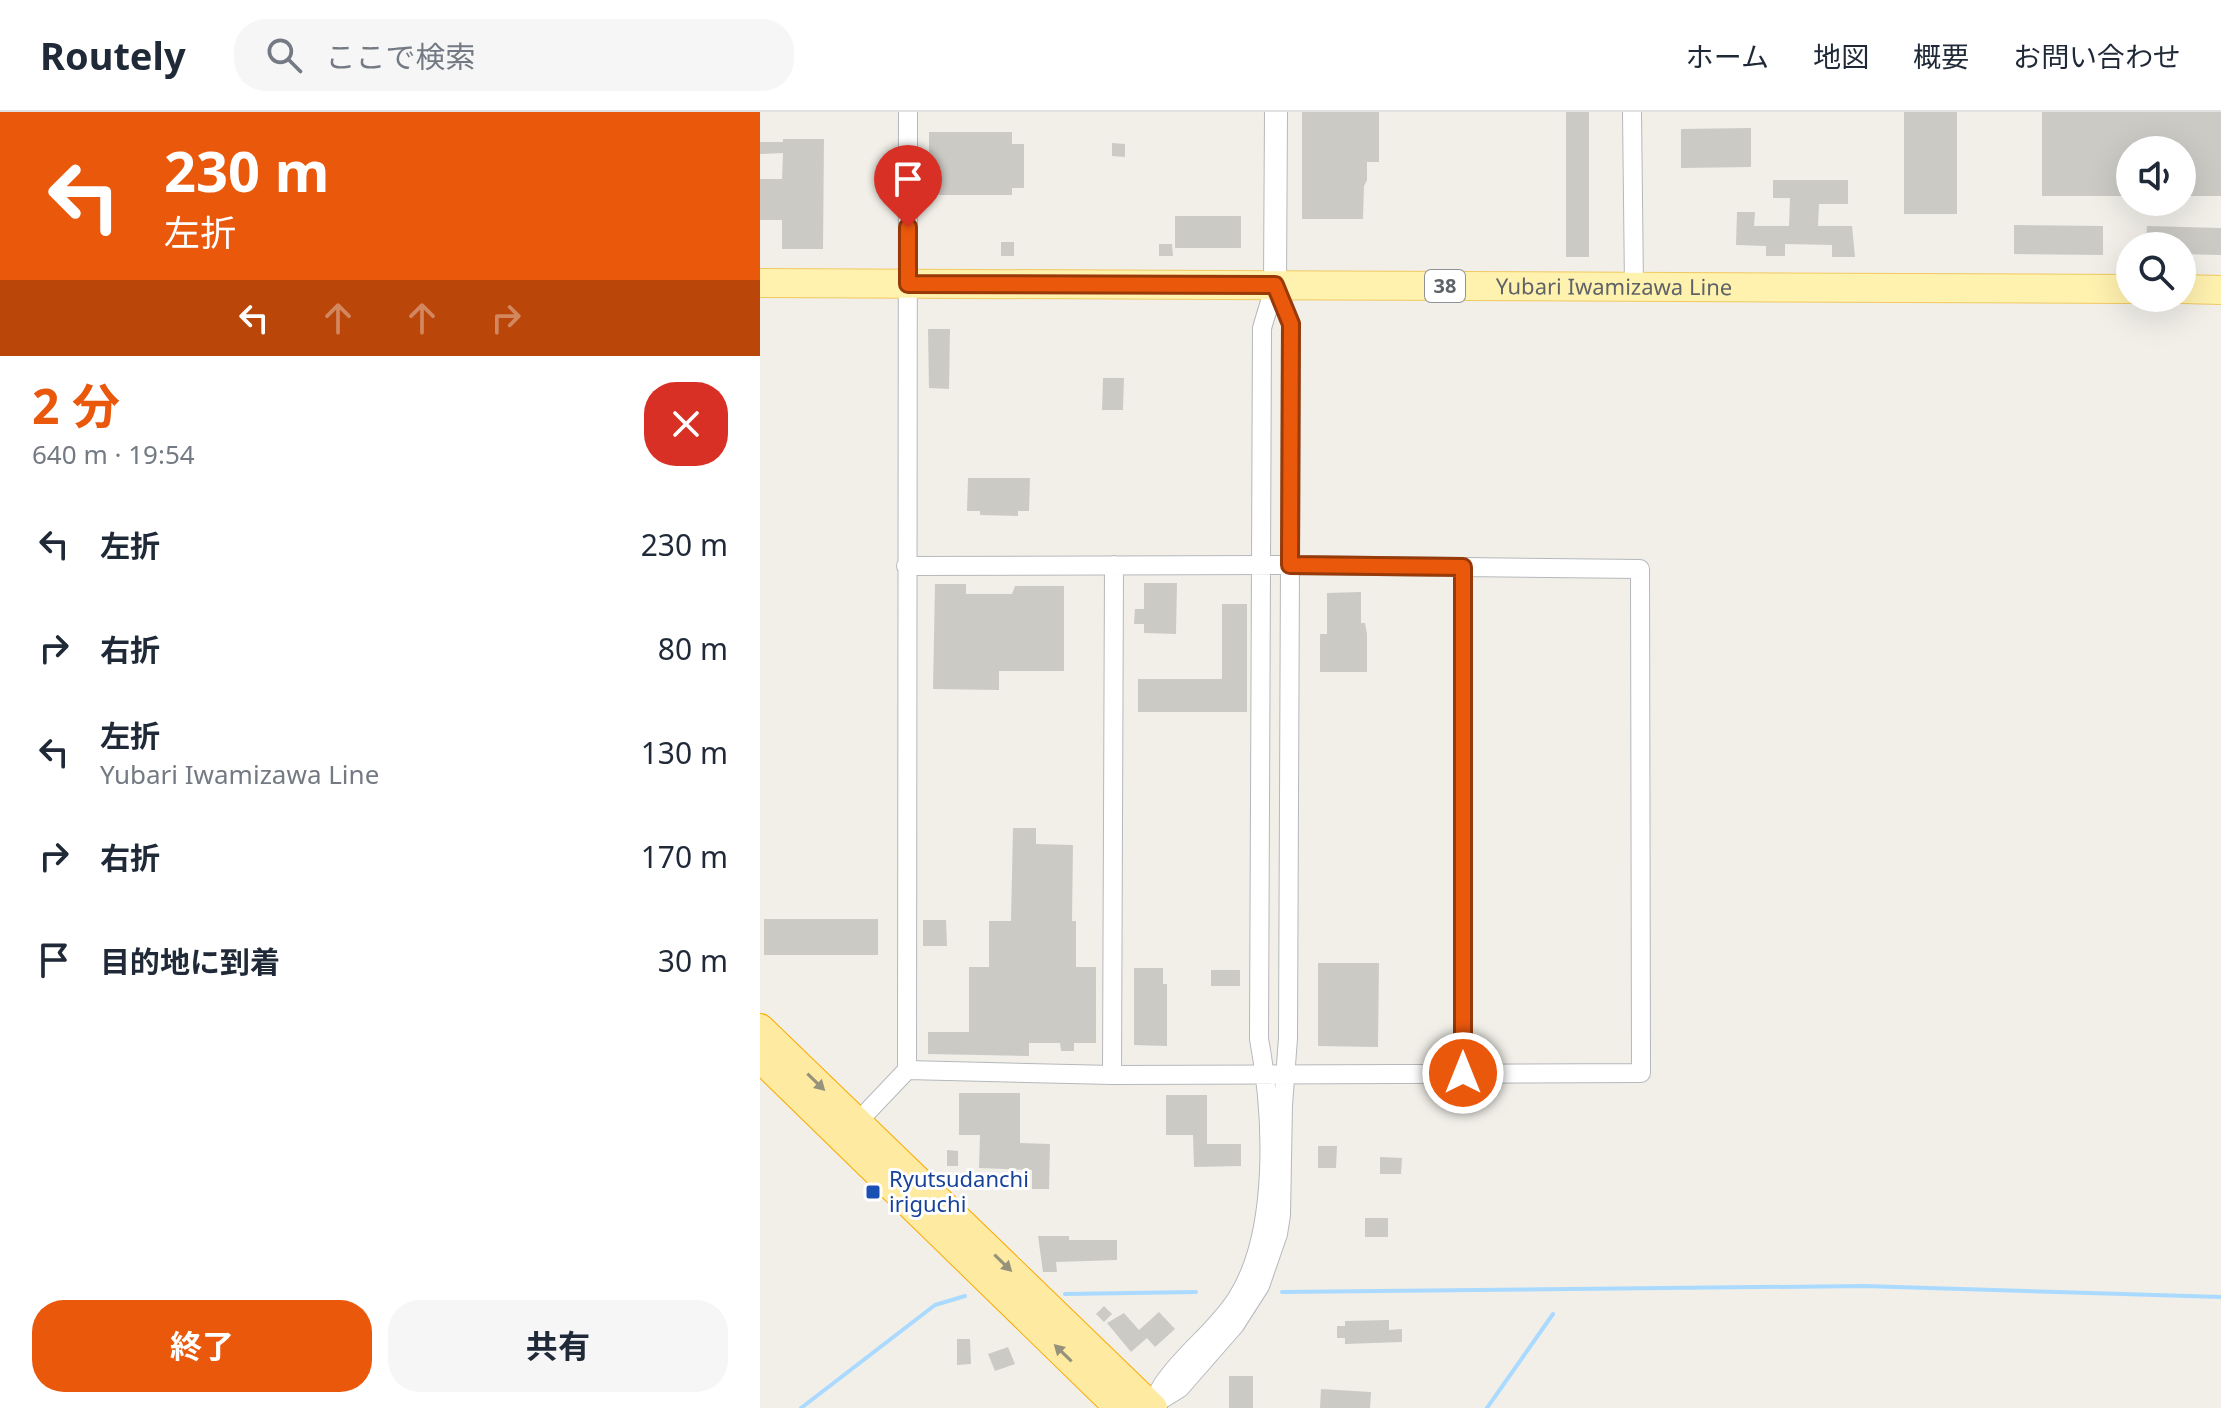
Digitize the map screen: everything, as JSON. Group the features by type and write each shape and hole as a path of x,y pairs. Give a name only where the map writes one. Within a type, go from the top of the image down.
{"highway":[{"path":"760,1028 850,1130 1119,1408"},
{"path":"760,1058 850,1130 1152,1407"}],"main road":[{"name":"Yubari Iwamizawa Line","path":"760,283 2116,289"},
{"path":"2196,289 2221,290"}],"street":[{"path":"850,1130 907,1070 908,112"},
{"path":"1152,1407 1167,1377 1237,1297 1259,1249 1267,1204 1268,1108 1266,1074 1259,1039 1262,328 1275,285 1276,112"},
{"path":"1632,112 1634,287"},
{"path":"1152,1407 1180,1388 1235,1325 1260,1286 1278,1234 1281,1215 1288,1038 1291,324 1275,285"},
{"path":"1112,1075 1114,565"},
{"path":"906,566 1290,565 1640,569 1641,1073 1112,1075 907,1070"},
{"path":"1463,567 1463,1073"}],"building":[{"path":"1302,112 1379,112 1379,162 1367,162 1363,219 1302,219"},
{"path":"1566,112 1589,112 1589,257 1566,257"},
{"path":"1904,112 1957,112 1957,214 1904,214"},
{"path":"2042,112 2221,112 2221,196 2196,196 2196,136 2116,136 2116,196 2042,196"},
{"path":"1751,128 1751,167 1681,168 1681,129"},
{"path":"929,132 1012,132 1012,144 1024,144 1024,188 1012,188 1012,195 929,195"},
{"path":"783,139 824,139 823,249 782,249 782,220 760,220 760,179 782,179 783,153 760,154 760,142 783,142"},
{"path":"1112,143 1125,144 1125,157 1112,156"},
{"path":"1773,180 1848,180 1848,204 1819,204 1818,226 1852,226 1855,257 1832,257 1832,245 1785,244 1785,256 1766,256 1766,246 1736,245 1737,212 1755,212 1754,226 1789,226 1790,198 1773,198"},
{"path":"1175,216 1241,216 1241,248 1175,248"},
{"path":"2014,225 2103,226 2103,255 2014,254"},
{"path":"2147,226 2221,228 2221,255 2196,254 2196,232 2147,232"},
{"path":"1001,242 1014,242 1014,256 1001,256"},
{"path":"1159,244 1172,244 1173,256 1159,256"},
{"path":"928,329 950,329 949,389 929,388"},
{"path":"1103,378 1124,378 1123,410 1102,410"},
{"path":"968,478 1030,478 1029,511 1018,511 1018,516 980,515 980,511 967,511"},
{"path":"1144,583 1177,583 1176,634 1144,633 1144,624 1134,624 1135,609 1144,609"},
{"path":"935,584 966,584 966,594 1012,594 1015,586 1064,586 1064,671 999,671 999,690 933,689"},
{"path":"1361,592 1361,623 1365,623 1367,634 1367,672 1320,672 1320,634 1327,634 1327,593"},
{"path":"1222,604 1247,604 1247,712 1138,712 1138,679 1222,679"},
{"path":"1013,828 1036,828 1036,844 1073,845 1072,921 1076,921 1076,967 1096,967 1096,1043 1074,1043 1074,1051 1061,1051 1060,1043 1029,1043 1029,1056 928,1054 928,1032 969,1032 969,967 989,967 989,921 1011,921"},
{"path":"764,919 878,919 878,955 764,955"},
{"path":"923,920 946,920 947,946 923,946"},
{"path":"1318,963 1379,963 1378,1047 1318,1046"},
{"path":"1134,968 1163,968 1163,984 1167,984 1167,1046 1134,1045"},
{"path":"1211,970 1240,970 1240,986 1211,986"},
{"path":"959,1093 1020,1093 1020,1143 1050,1144 1049,1189 1032,1189 1032,1170 979,1168 980,1135 959,1135"},
{"path":"1166,1095 1207,1095 1207,1144 1241,1144 1241,1166 1194,1167 1193,1135 1166,1135"},
{"path":"1318,1146 1337,1146 1336,1168 1318,1168"},
{"path":"947,1150 958,1151 958,1166 947,1166"},
{"path":"1380,1157 1402,1158 1401,1174 1380,1174"},
{"path":"1365,1218 1388,1218 1388,1237 1365,1237"},
{"path":"1038,1236 1069,1236 1069,1240 1117,1240 1117,1260 1056,1262 1057,1272 1043,1272"},
{"path":"1104,1306 1112,1314 1104,1322 1096,1314"},
{"path":"1159,1312 1175,1329 1155,1347 1147,1338 1131,1352 1107,1323 1124,1313 1139,1330"},
{"path":"1389,1320 1389,1330 1402,1329 1402,1342 1345,1344 1345,1338 1337,1338 1337,1326 1345,1326 1345,1321"},
{"path":"957,1339 970,1339 971,1364 957,1365"},
{"path":"1008,1347 1015,1364 995,1371 988,1354"},
{"path":"1229,1376 1253,1376 1253,1408 1229,1408"},
{"path":"1321,1389 1371,1392 1370,1408 1320,1408"}],"waterway":[{"path":"1282,1292 1864,1286 2221,1297"},
{"path":"1065,1294 1196,1292"},
{"path":"801,1408 935,1305 965,1296"},
{"path":"1487,1408 1553,1314"}],"place":[{"name":"Ryutsudanchi iriguchi","path":"873,1192"}],"route":[{"path":"908,227 908,284 1275,285 1291,324 1290,565 1463,567 1463,1073"}]}
